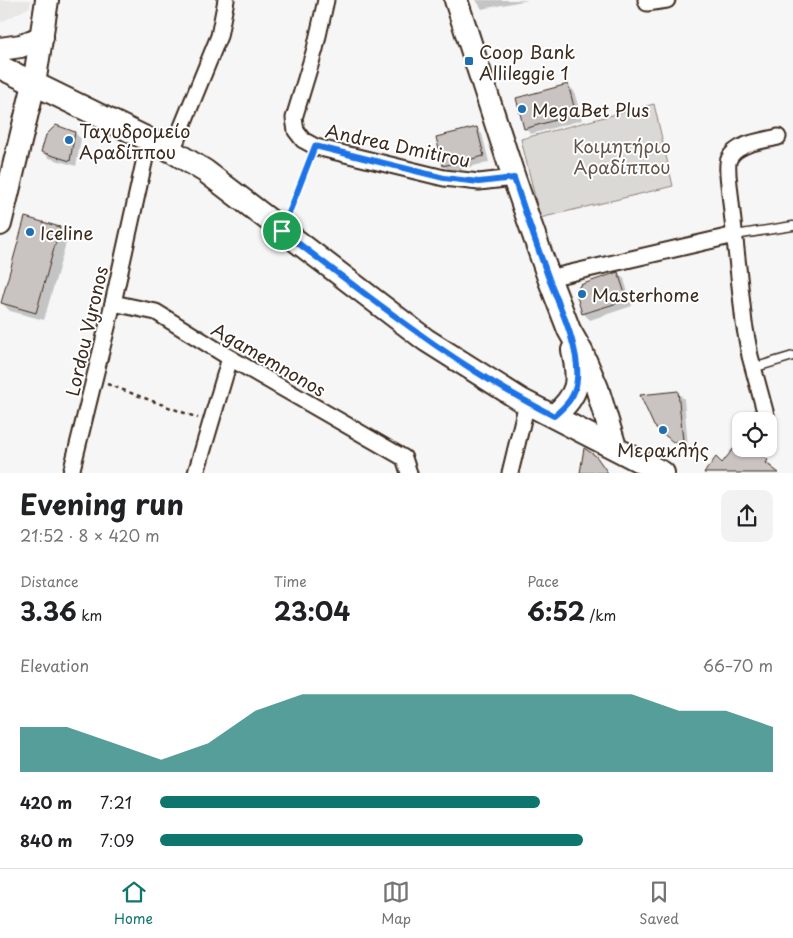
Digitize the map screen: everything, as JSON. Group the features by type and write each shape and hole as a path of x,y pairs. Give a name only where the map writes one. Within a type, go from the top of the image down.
{"main road":[{"path":"0,224 34,84 47,0"},
{"path":"456,0 549,278 569,330 582,353 594,382 615,447"},
{"path":"0,49 21,46 42,38"},
{"path":"0,67 172,151 205,171 426,340 527,403 615,447 651,470"},
{"path":"554,416 572,398 577,384 576,364 569,330"}],"street":[{"path":"172,151 219,36 226,0"},
{"name":"Andrea Dmitirou","path":"326,0 315,49 294,118 296,131 303,140 315,146 444,178 479,182 514,178"},
{"path":"646,0 646,3 667,0"},
{"path":"765,412 753,368 744,324 728,160 733,153 743,146 778,136"},
{"name":"Lordou Vyronos","path":"71,473 149,140"},
{"path":"549,278 735,235"},
{"name":"Agamemnonos","path":"112,303 156,312 230,358 404,458 409,473"},
{"path":"196,473 230,358"},
{"path":"510,473 527,403"}],"lane":[{"path":"735,235 793,226"},
{"path":"753,368 793,356"}],"path":[{"path":"282,231 315,146"},
{"path":"94,379 211,423"}],"shaded area":[{"path":"0,0 31,0 30,7 0,23"}],"green space":[{"name":"Κοιμητήριο Αραδίππου","path":"654,104 673,186 540,218 521,139"}],"building":[{"path":"568,84 576,114 524,129 516,98"},
{"path":"56,125 75,132 70,161 41,152 46,135"},
{"path":"477,127 484,156 443,166 436,137"},
{"path":"25,217 60,227 36,313 1,303"},
{"path":"618,272 627,300 582,314 576,293 580,285"},
{"path":"678,391 683,441 673,442 654,426 640,395"},
{"path":"584,448 596,456 608,473 580,473"},
{"path":"732,450 732,457 764,457 768,460 766,463 779,473 704,473 716,457 722,463"}],"place":[{"name":"Coop Bank Allileggie 1","path":"469,61"},
{"name":"MegaBet Plus","path":"522,109"},
{"name":"Ταχυδρομείο Αραδίππου","path":"69,140"},
{"name":"Iceline","path":"30,232"},
{"name":"Masterhome","path":"582,294"},
{"name":"Μερακλής","path":"663,430"}],"route":[{"path":"315,146 444,178 479,182 514,178 569,330 578,378 576,390 572,398 554,416 521,400 426,340 282,231 315,146"}]}
